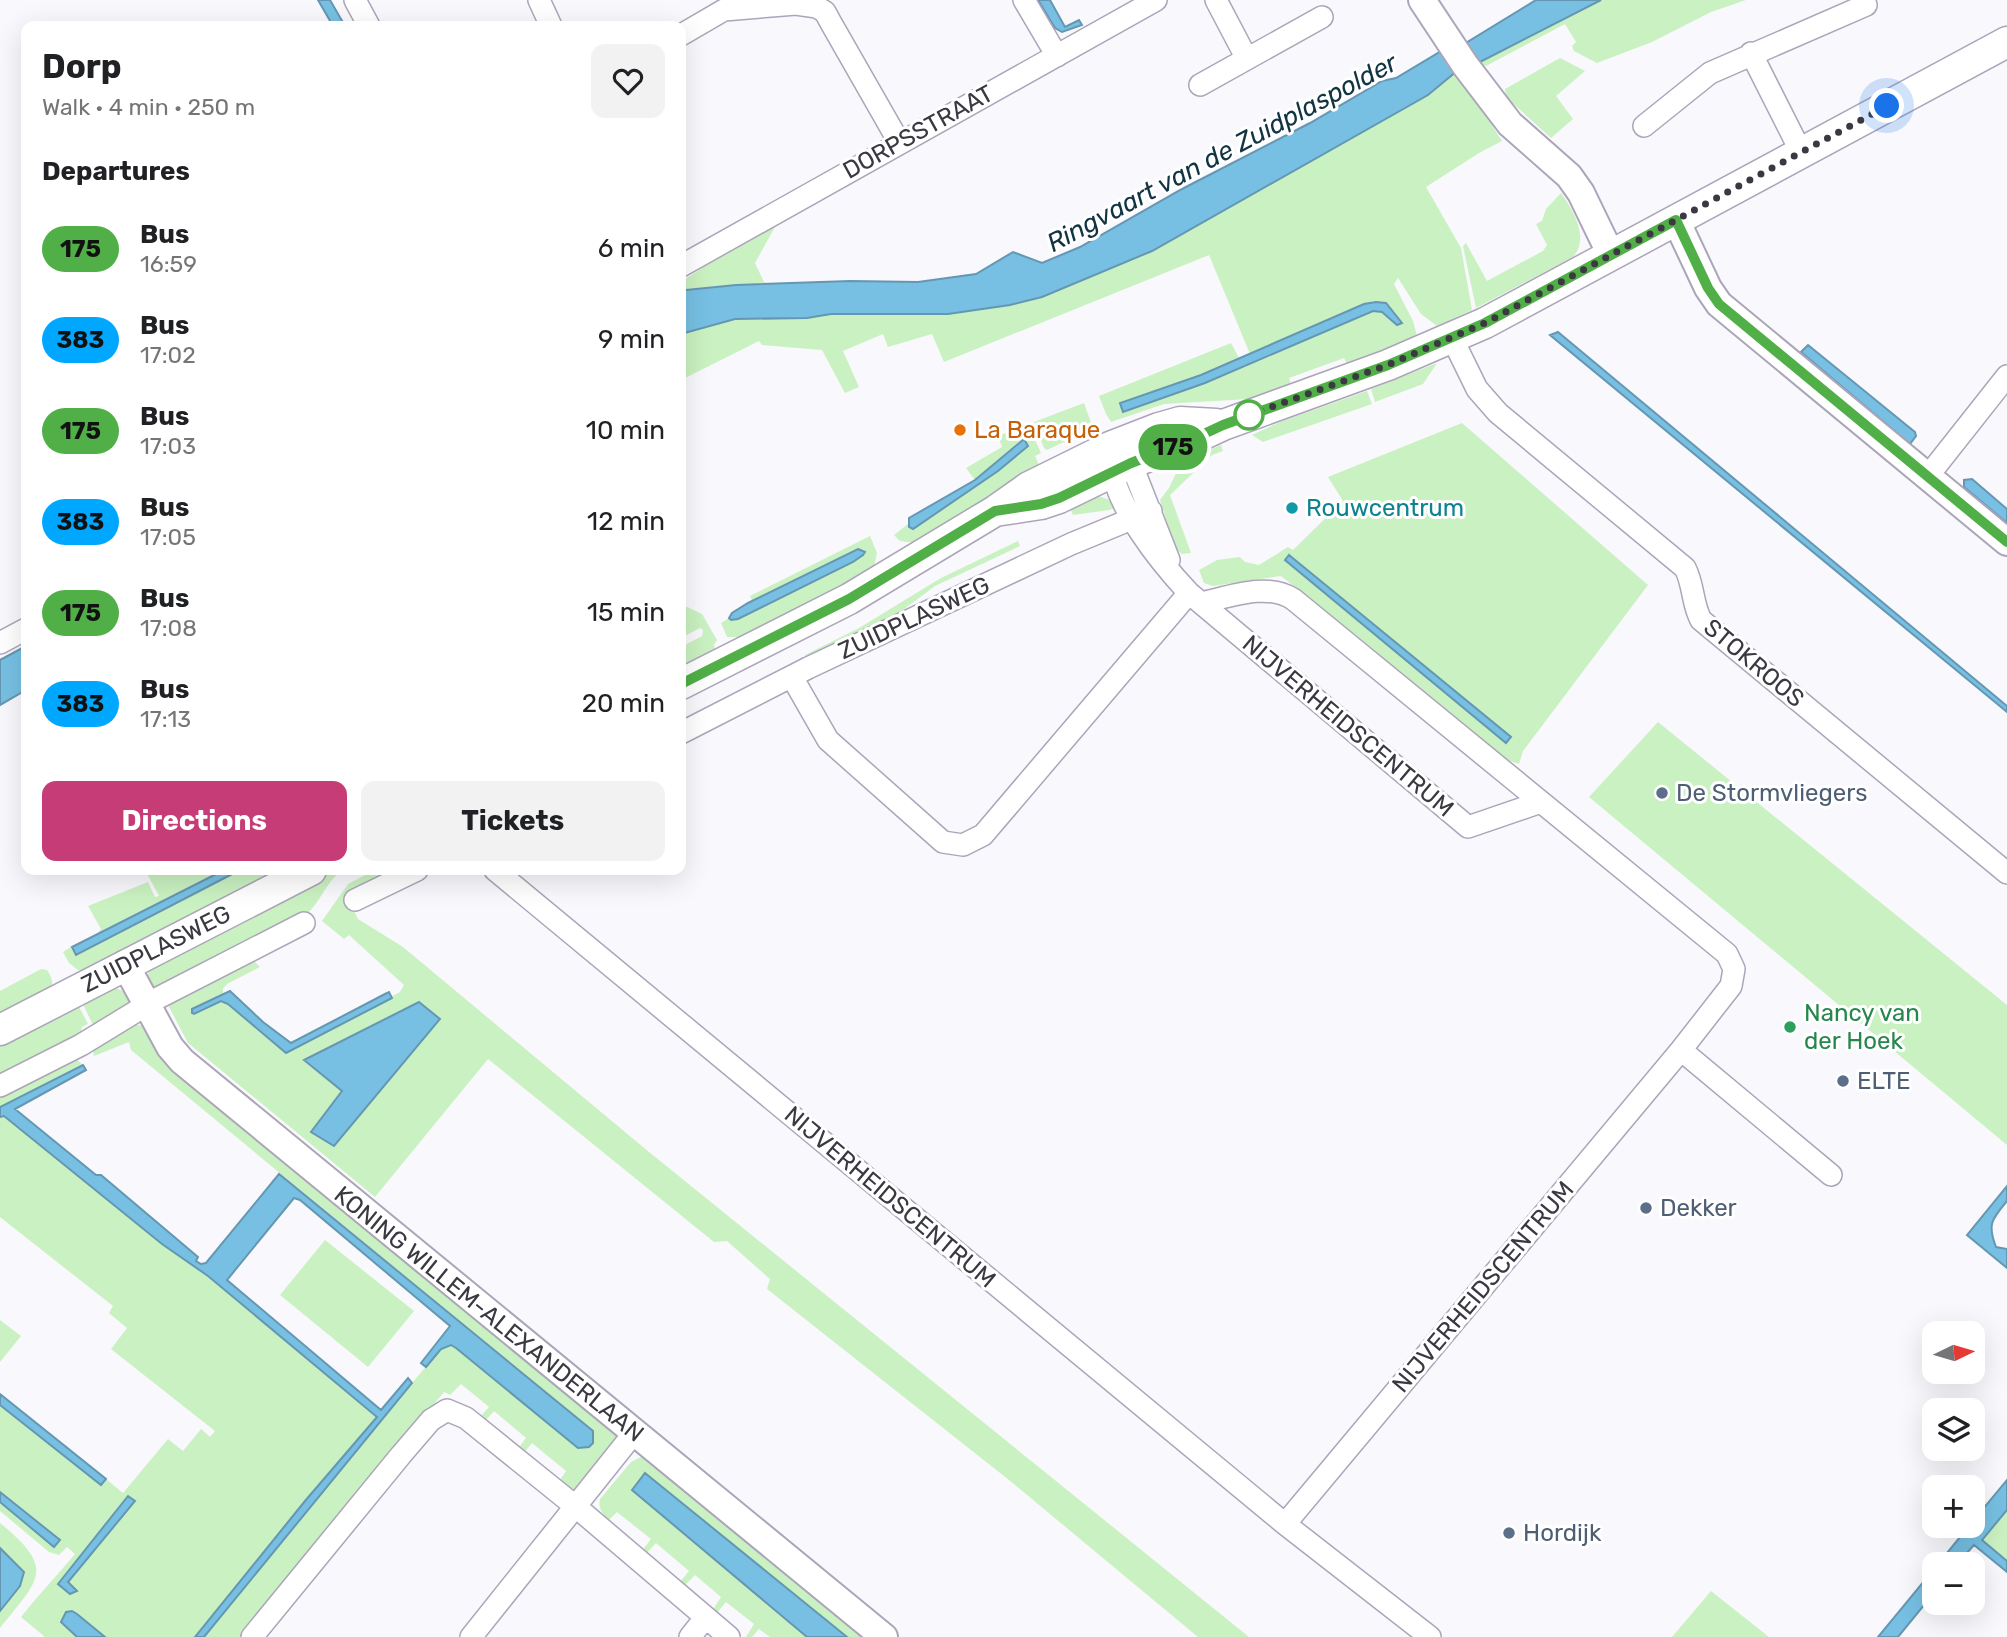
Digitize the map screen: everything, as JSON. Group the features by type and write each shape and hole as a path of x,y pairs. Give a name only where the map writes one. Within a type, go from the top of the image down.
{"main road":[{"name":"ZUIDPLASWEG","path":"686,681 849,599 995,511 1041,504 1118,461 1191,440 1223,425 1388,365 1485,323 2007,42"},
{"name":"ZUIDPLASWEG","path":"0,1030 302,875"}],"street":[{"path":"355,0 366,21"},
{"path":"539,0 549,21"},
{"path":"1024,0 1057,56"},
{"name":"DORPSSTRAAT","path":"686,263 1156,0"},
{"path":"1216,0 1247,59"},
{"path":"1422,0 1459,57 1510,124 1569,176 1581,193 1611,255"},
{"path":"686,31 715,7 724,10 796,4 811,5 825,12 899,142"},
{"path":"1644,126 1710,73 1866,5"},
{"path":"1200,85 1322,17"},
{"path":"1751,54 1801,152"},
{"path":"1676,220 1708,288 1719,304 2007,542"},
{"name":"STOKROOS","path":"1452,338 1476,389 1497,413 1685,568 1697,612 1713,632 2007,873"},
{"path":"1928,477 2007,376"},
{"name":"NIJVERHEIDSCENTRUM","path":"1118,461 1156,556 1188,591 1468,827 1541,802"},
{"name":"ZUIDPLASWEG","path":"686,730 1071,544 1141,515"},
{"path":"792,677 828,740 943,842 963,845 983,835 1188,591"},
{"name":"NIJVERHEIDSCENTRUM","path":"1188,591 1282,591 1727,954 1734,969 1731,986 1681,1050 1285,1524"},
{"path":"0,643 21,632"},
{"path":"355,900 407,875"},
{"name":"NIJVERHEIDSCENTRUM","path":"501,875 1285,1524 1430,1637"},
{"name":"ZUIDPLASWEG","path":"0,1086 81,1045 146,1006 304,923"},
{"name":"KONING WILLEM-ALEXANDERLAAN","path":"125,964 146,1006 182,1062 884,1637"},
{"path":"1681,1050 1831,1175"},
{"path":"253,1637 401,1455 431,1420 447,1410 466,1418 575,1506 729,1637"},
{"path":"471,1637 634,1433"},
{"path":"690,1637 705,1618"}],"green space":[{"path":"1601,0 1746,0 1711,12 1652,42 1597,63 1574,51 1572,46 1576,42 1565,24 1486,66 1478,63"},
{"path":"1560,58 1585,71 1556,96 1573,119 1551,138 1506,97 1505,89"},
{"path":"1457,71 1502,141 1426,187 1461,248 1472,310 1437,326 1421,314 1398,278 1394,284 1413,321 1417,336 1347,364 1344,358 1289,378 1291,384 1249,399 1164,404 1111,422 1099,396 1231,343 1239,358 1201,375 1120,403 1123,411 1205,383 1373,311 1381,312 1397,325 1386,304 1364,304 1250,354 1209,255 944,362 932,334 888,347 883,334 843,351 859,387 845,393 822,350 762,345 759,341 686,378 686,333 735,319 807,318 831,314 949,314 1010,305 1042,297 1152,251 1428,95"},
{"path":"1561,193 1575,216 1580,233 1578,249 1573,257 1476,308 1463,246 1466,243 1487,281 1543,251 1547,245 1536,224 1542,221 1546,209"},
{"path":"776,225 755,263 765,284 686,291 686,279"},
{"path":"1437,363 1423,384 1375,402 1371,389"},
{"path":"1367,391 1372,404 1263,442 1252,435 1280,422"},
{"path":"1084,403 1093,428 1047,450 1044,448 1034,422"},
{"path":"1462,423 1648,585 1523,751 1519,764 1502,758 1281,576 1213,586 1204,583 1199,570 1217,560 1240,557 1245,562 1259,565 1288,547 1293,550 1343,501 1328,477","holes":["1290,555 1510,737 1506,743 1285,560"]},
{"path":"1028,424 1041,453 1035,456 1043,474 915,543 900,541 894,535 998,471 1025,440 975,480 966,468 1002,447 998,436"},
{"path":"1221,445 1223,451 1212,455 1170,495 1191,553 1182,554 1175,548 1160,500 1181,463"},
{"path":"1089,493 1110,500 1118,507 1073,515 1066,500"},
{"path":"870,536 877,553 873,571 743,642 740,637 727,637 721,623 729,618 738,619 853,562 858,549 752,601 750,596"},
{"path":"1018,541 1020,546 935,586 888,621 807,661 805,655 859,628 941,578"},
{"path":"686,606 702,614 717,640 715,649 710,651 713,657 686,670 686,644 702,636 703,630 700,628 686,635"},
{"path":"1658,722 2007,1005 2007,1145 1589,797"},
{"path":"148,875 214,875 98,933 101,929 88,906 148,882 155,897 159,896"},
{"path":"230,875 281,875 93,970 78,970 69,963 63,952 72,946 77,954"},
{"path":"320,875 337,875 305,916 155,992 147,980 150,967 158,958"},
{"path":"365,875 385,875 346,895 358,919 403,947 649,1152 1249,1637 1198,1637 1009,1480 767,1289 770,1279 727,1241 714,1242 488,1059 375,1197 188,1043 168,1005 254,961 260,967 227,984 223,994 192,1009 195,1014 221,1001 228,1004 286,1053 400,992 404,985 349,935 344,939 322,921 348,884","holes":["440,1020 342,1091 304,1061"]},
{"path":"41,969 47,970 50,975 51,989 0,1018 0,991"},
{"path":"114,987 127,993 130,1006 93,1025 80,998"},
{"path":"76,1001 88,1024 82,1027 80,1036 0,1080 0,1041"},
{"path":"132,1024 144,1026 618,1435 617,1443 578,1491 558,1483 566,1471 532,1443 523,1454 517,1450 526,1438 494,1411 484,1422 479,1418 489,1407 461,1384 450,1395 444,1392 242,1637 204,1637 441,1349 451,1345 594,1435 131,1050 129,1042 94,1056 92,1044"},
{"path":"72,1055 83,1065 0,1107 0,1092"},
{"path":"3,1115 162,1244 208,1276 377,1417 195,1637 105,1637 61,1622 77,1637 45,1637 21,1617 75,1554 67,1547 59,1555 49,1552 0,1511 0,1502 54,1547 59,1540 0,1492 0,1404 101,1485 106,1479 123,1493 168,1439 183,1451 201,1429 210,1437 215,1431 111,1349 127,1328 109,1313 113,1306 0,1217 0,1117","holes":["127,1496 68,1583 58,1584"]},
{"path":"325,1240 414,1311 368,1367 280,1295"},
{"path":"0,1320 21,1336 0,1362"},
{"path":"641,1457 646,1458 865,1637 847,1637 645,1474 632,1490 807,1637 770,1637 759,1629 752,1637 746,1637 754,1624 726,1602 716,1614 712,1611 721,1597 695,1575 684,1586 679,1583 689,1571 656,1543 645,1555 641,1552 651,1539 617,1512 609,1520 601,1511 600,1499 631,1462"},
{"path":"2007,1510 2007,1561 1982,1540"},
{"path":"0,1523 29,1552 35,1563 36,1574 25,1597 0,1628 0,1611 20,1586 24,1572 0,1548"},
{"path":"1711,1591 1769,1637 1672,1637"}],"water":[{"path":"318,0 330,0 342,21 330,21"},
{"path":"1038,0 1050,0 1065,27 1079,20 1082,25 1062,32 1055,28"},
{"path":"1536,0 1601,0 1478,63 1457,71 1428,95 1152,251 1042,297 1010,305 948,314 831,314 807,318 735,319 686,333 686,290 736,285 850,281 918,282 976,274 1013,252 1042,263 1080,247 1182,189 1310,123 1382,81 1396,78 1443,50 1464,44"},
{"path":"1386,303 1402,323 1397,325 1382,312 1373,311 1205,383 1123,412 1120,403 1201,375 1364,304"},
{"path":"1558,332 2007,706 2007,712 1550,335"},
{"path":"1808,345 1915,432 1916,436 1910,444 1801,352"},
{"path":"1024,439 1028,446 998,471 913,529 909,527 909,518 975,480"},
{"path":"1972,479 2007,509 2007,523 1964,487 1964,480"},
{"path":"858,549 865,552 853,562 738,619 729,618 748,603"},
{"path":"1289,555 1511,737 1506,743 1285,560"},
{"path":"21,649 21,693 0,705 0,660"},
{"path":"214,875 230,875 76,955 72,947"},
{"path":"230,991 263,1022 291,1043 389,992 392,998 286,1053 221,1001 192,1013 192,1009"},
{"path":"419,1002 440,1019 334,1146 311,1132 342,1091 304,1060"},
{"path":"83,1065 86,1070 15,1109 96,1175 101,1175 198,1257 196,1261 206,1263 279,1174 593,1431 593,1443 589,1447 578,1448 451,1345 441,1349 426,1367 421,1363 450,1326 300,1200 294,1198 227,1280 381,1410 408,1378 412,1383 204,1637 195,1637 377,1417 208,1276 162,1244 4,1116 0,1117 0,1107"},
{"path":"2007,1186 2007,1201 1992,1222 1992,1233 1996,1247 2007,1249 2007,1268 1967,1235"},
{"path":"0,1394 106,1479 101,1485 0,1405"},
{"path":"645,1473 847,1637 807,1637 632,1490"},
{"path":"2007,1480 2007,1510 1985,1536 1985,1506"},
{"path":"0,1492 60,1540 54,1547 0,1502"},
{"path":"128,1496 135,1501 68,1582 77,1591 70,1594 58,1584"},
{"path":"1959,1538 1984,1538 1982,1540 2007,1561 2007,1572 1974,1545 1968,1552 1948,1552"},
{"path":"0,1548 24,1572 20,1586 0,1611"},
{"path":"1922,1584 1922,1608 1898,1637 1878,1637"},
{"path":"72,1611 105,1637 77,1637 61,1622 66,1612"}],"bus line":[{"name":"175","path":"686,681 849,599 995,511 1041,504 1059,498 1131,463 1223,425 1388,365 1485,323 1676,220 1708,288 1719,304 2007,542"}],"place":[{"name":"La Baraque","path":"960,430"},
{"name":"Rouwcentrum","path":"1292,508"},
{"name":"De Stormvliegers","path":"1662,793"},
{"name":"Nancy van der Hoek","path":"1790,1027"},
{"name":"ELTE","path":"1843,1081"},
{"name":"Dekker","path":"1646,1208"},
{"name":"Hordijk","path":"1509,1533"}],"route":[{"path":"1249,415 1388,365 1485,323 1887,106"}],"water label":[{"name":"Ringvaart van de Zuidplaspolder","path":"1222,153"}]}
